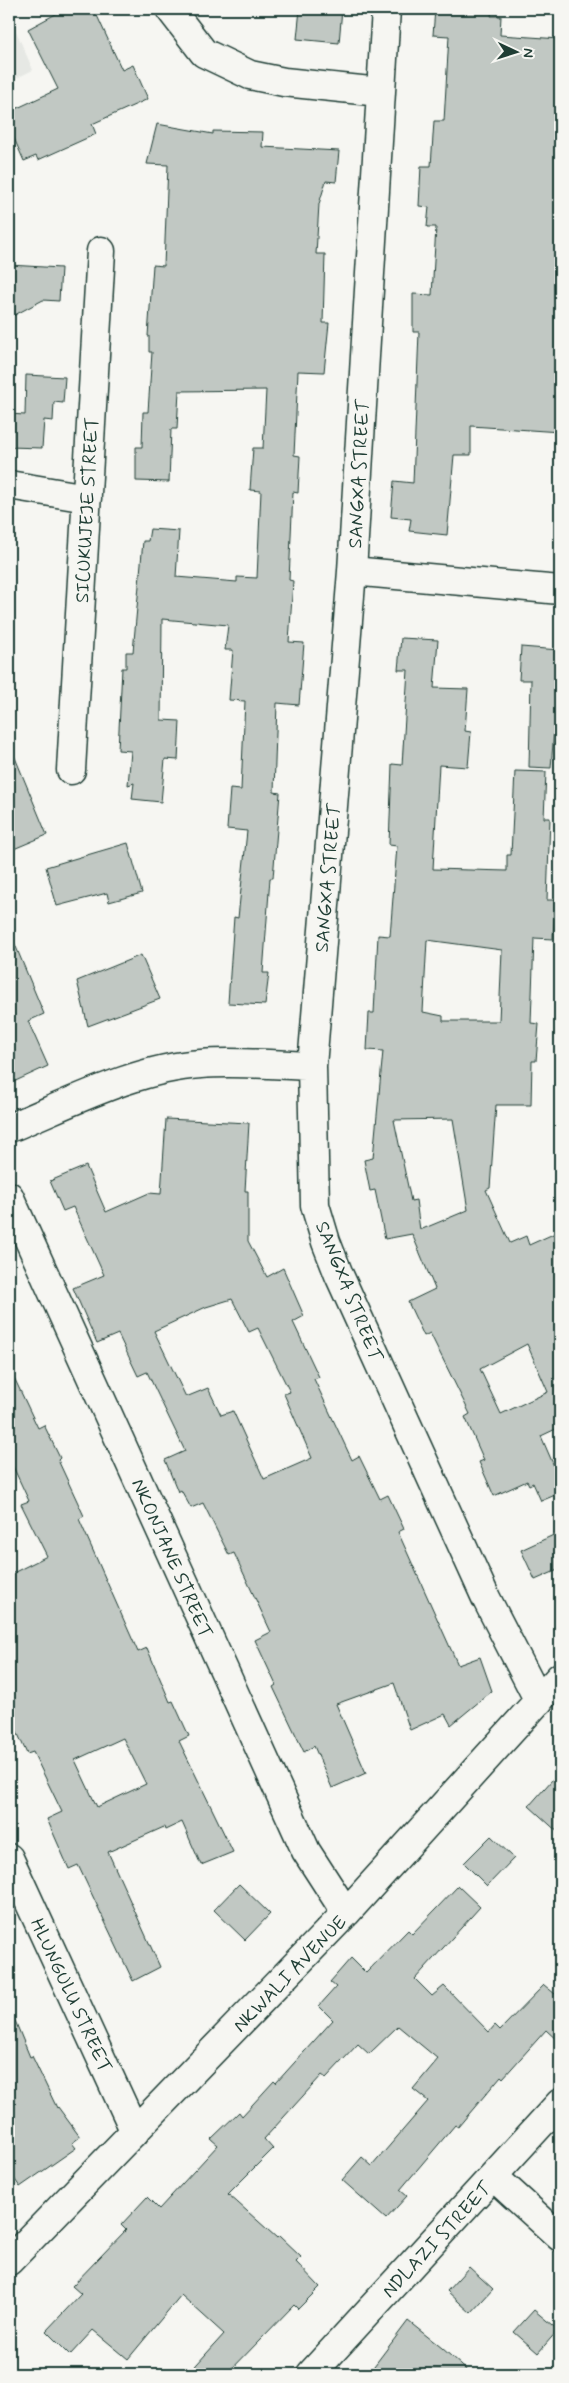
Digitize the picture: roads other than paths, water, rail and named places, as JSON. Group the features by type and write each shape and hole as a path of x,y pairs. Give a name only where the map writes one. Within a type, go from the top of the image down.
{"street":[{"path":"170,9 204,53 250,75 284,82 380,92"},
{"name":"SANGXA STREET","path":"386,9 352,571 312,1066 315,1205 326,1242 339,1275 482,1589 539,1701"},
{"name":"SICUKUJEJE STREET","path":"71,770 101,251"},
{"path":"9,485 87,498"},
{"path":"352,571 560,590"},
{"path":"9,1128 127,1080 166,1070 201,1064 312,1066"},
{"name":"NKONJANE STREET","path":"9,1196 306,1851 346,1913"},
{"name":"NKWALI AVENUE","path":"9,2262 346,1913 560,1677"},
{"name":"HLUNGULU STREET","path":"9,1858 136,2132"},
{"name":"NDLAZI STREET","path":"311,2374 560,2103"},
{"path":"494,2177 560,2237"}]}
